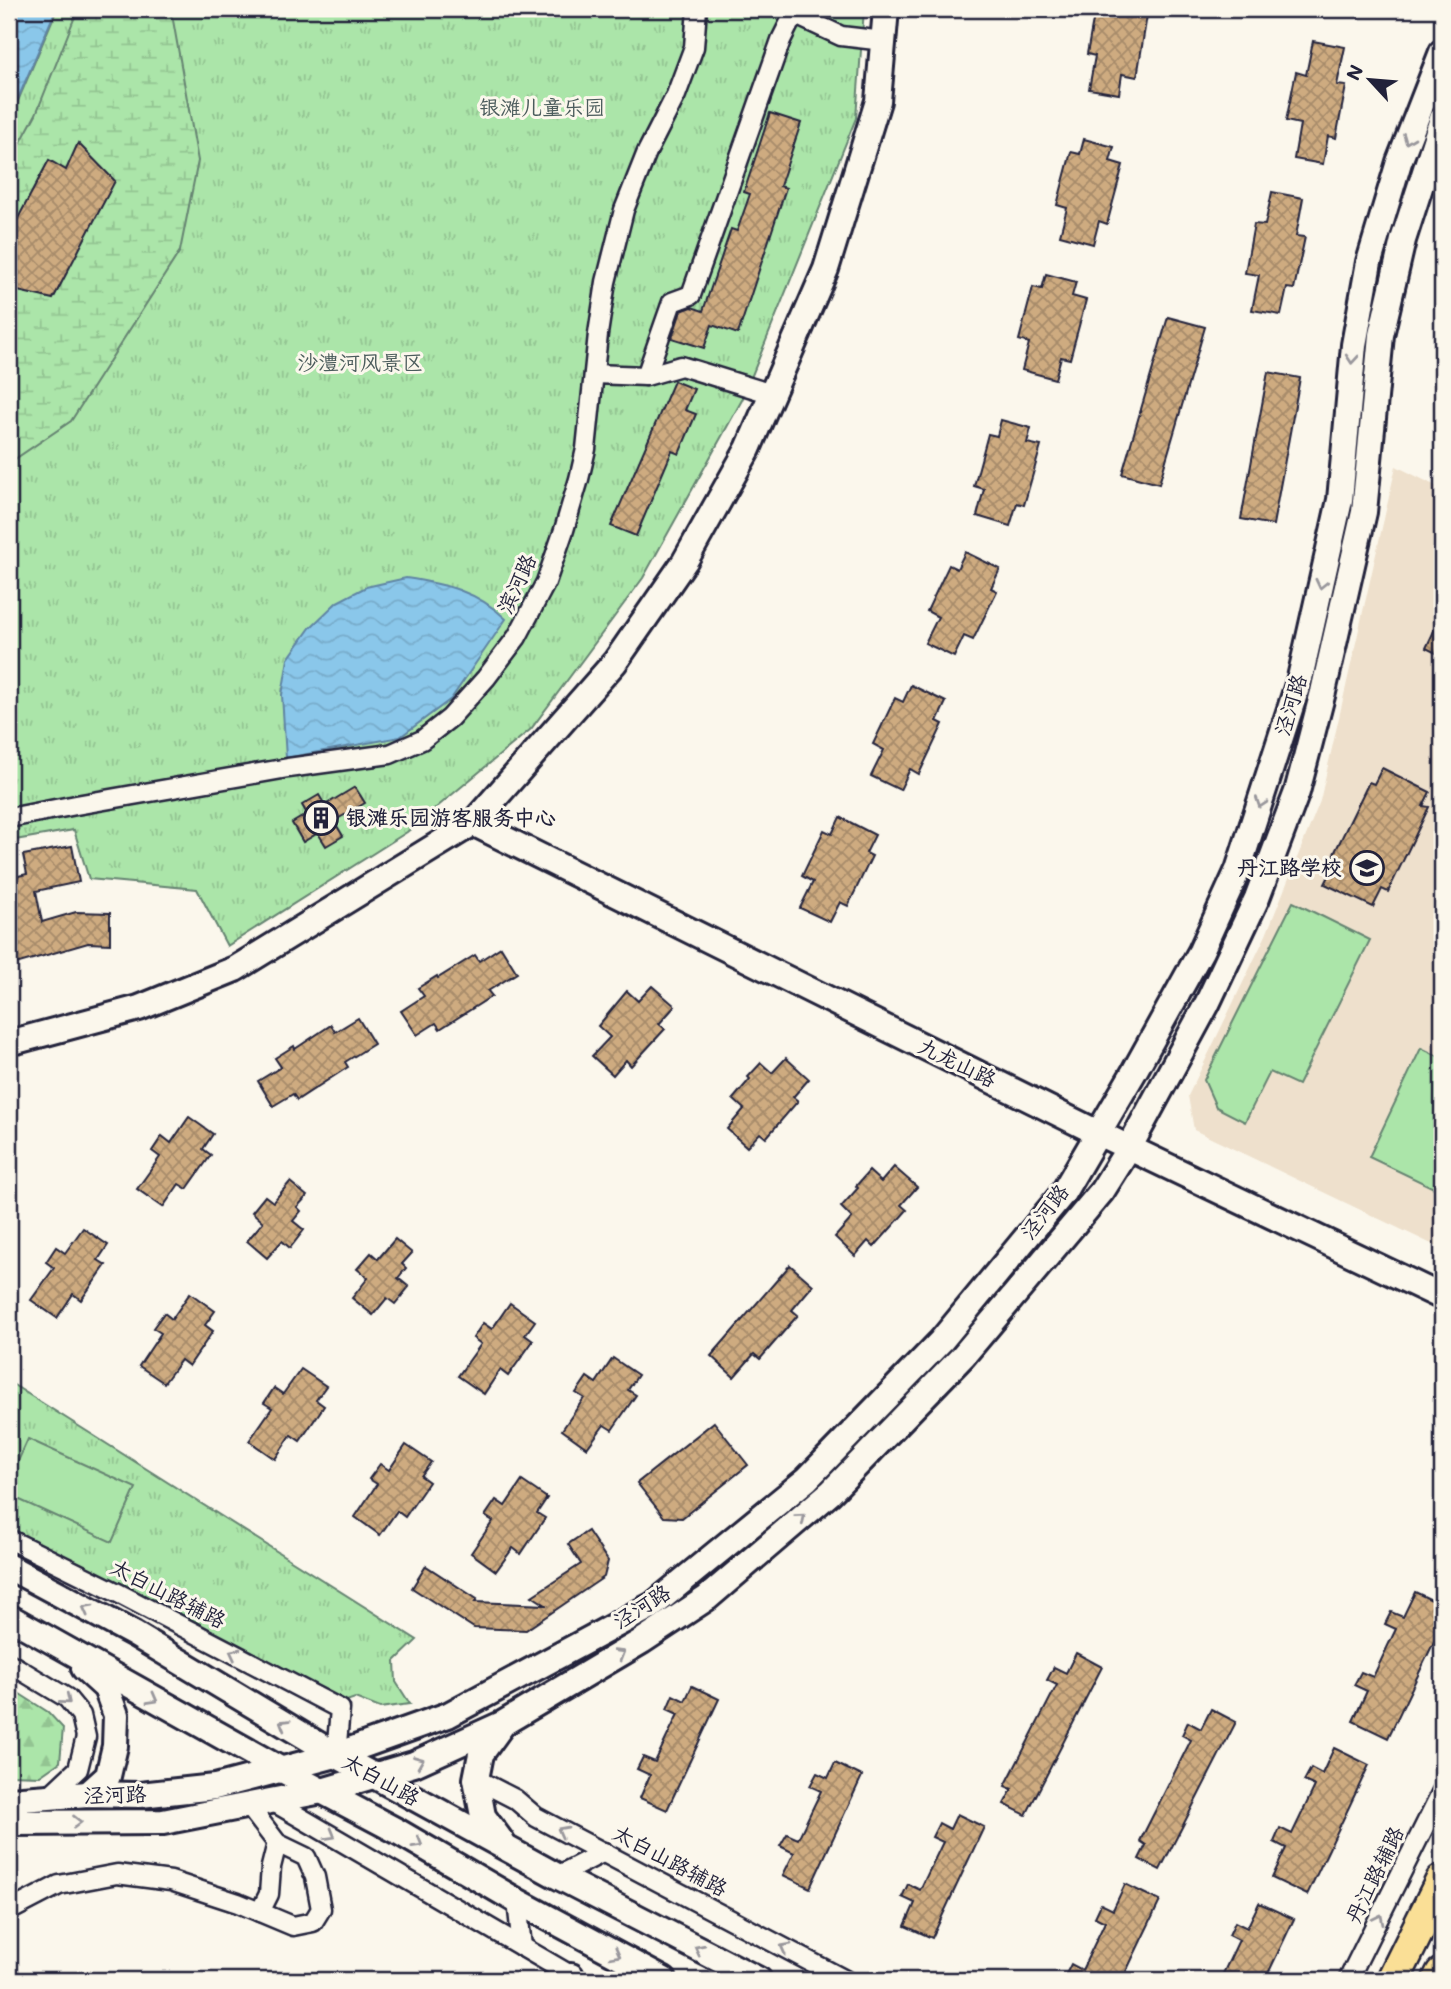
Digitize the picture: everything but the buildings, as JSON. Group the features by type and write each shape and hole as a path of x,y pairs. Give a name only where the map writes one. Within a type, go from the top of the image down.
{"highway":[{"path":"1393,1980 1442,1881"},
{"path":"1439,1980 1442,1973"}],"street":[{"name":"滨河路","path":"9,818 288,768 390,754 422,740 450,718 486,678 517,637 546,582 564,530 586,449 606,282 624,210 694,47 696,9"},
{"path":"9,1043 139,1008 234,969 473,822 615,662 685,561 748,449 826,269 878,101 886,9"},
{"path":"646,376 672,302 691,295 791,11 841,36 884,41"},
{"name":"泾河路","path":"9,1800 88,1794 140,1795 215,1787 336,1755 448,1715 653,1605 807,1479 941,1341 1063,1193 1135,1072 1201,951 1238,870 1270,774 1300,678 1340,500 1354,345 1369,262 1399,162 1442,52"},
{"name":"泾河路","path":"9,1823 163,1822 321,1791 414,1764 502,1724 642,1641 707,1598 830,1493 963,1356 1102,1191 1129,1148 1213,992 1257,898 1297,792 1364,512 1381,335 1403,240 1442,119"},
{"path":"594,374 646,376 681,366 772,394"},
{"name":"九龙山路","path":"473,822 1098,1133 1442,1297"},
{"name":"太白山路辅路","path":"9,1539 340,1709 336,1755"},
{"name":"太白山路","path":"9,1567 134,1634 336,1755 506,1849 760,1980"},
{"name":"太白山路","path":"9,1617 280,1769 397,1831 517,1901 664,1980"},
{"path":"60,1647 106,1688 116,1716 115,1746 108,1776 88,1794"},
{"path":"9,1663 67,1698 81,1715 86,1737 78,1769 47,1798"},
{"path":"502,1724 481,1754 476,1779 483,1816 506,1849"},
{"name":"太白山路辅路","path":"476,1779 515,1799 536,1817 845,1980"},
{"name":"丹江路辅路","path":"1348,1980 1442,1791"},
{"path":"260,1803 277,1843 271,1867 269,1894 260,1912"},
{"path":"260,1803 522,1947 573,1979"},
{"path":"9,1911 58,1885 117,1874 171,1881 238,1903 293,1926 313,1922 321,1909 315,1877 306,1857 277,1843"},
{"path":"557,1876 604,1853"},
{"path":"517,1901 522,1947"}],"shaded area":[{"name":"丹江路学校","path":"1396,466 1442,489 1442,1249 1194,1130 1188,1096 1266,935 1320,801"}],"green space":[{"name":"沙澧河风景区","path":"57,9 864,9 856,118 742,400 643,578 531,729 407,832 227,946 197,889 89,879 74,830 9,841 9,122"},
{"path":"78,9 168,9 173,20 198,161 180,251 71,421 9,463 9,164 36,114"},
{"path":"1293,902 1370,940 1298,1085 1270,1072 1245,1122 1216,1107 1204,1080"},
{"path":"1421,1048 1442,1058 1442,1192 1369,1157"},
{"path":"9,1382 417,1640 395,1661 396,1682 410,1704 380,1708 355,1698 341,1703 9,1534"},
{"path":"28,1439 136,1488 112,1542 9,1495 9,1481"},
{"path":"9,1687 48,1712 63,1728 60,1762 40,1776 9,1775"}],"water":[{"path":"9,9 56,9 9,120"},
{"path":"406,578 460,590 484,602 506,619 451,699 400,737 286,758 282,695 288,659 310,628 337,602 366,587"}],"place":[{"name":"银滩乐园游客服务中心","path":"321,818"},
{"name":"丹江路学校","path":"1367,868"}],"park label":[{"name":"银滩儿童乐园","path":"542,108"}]}
